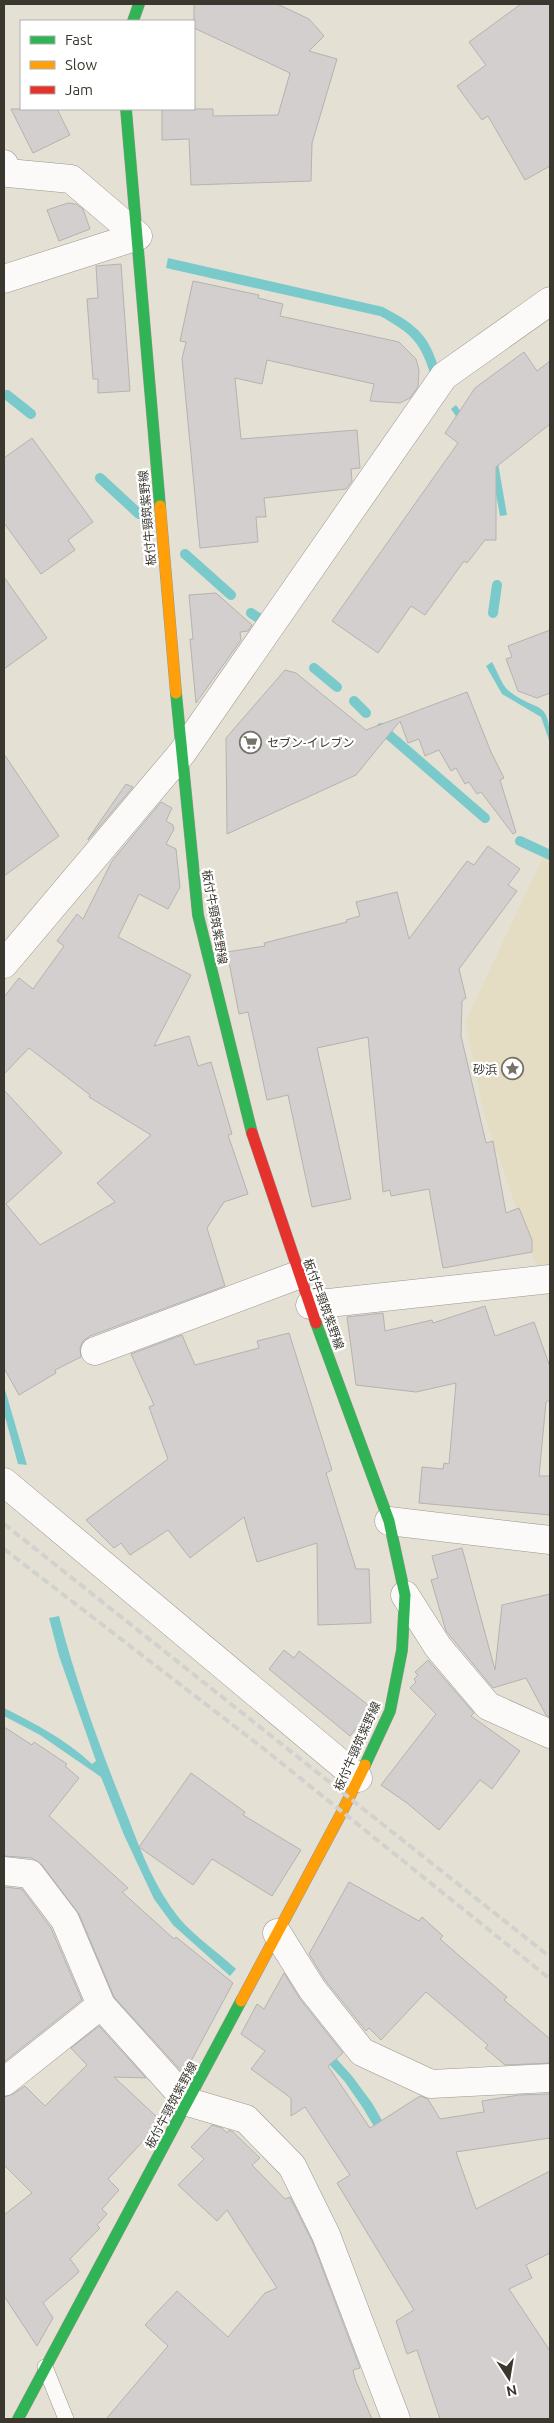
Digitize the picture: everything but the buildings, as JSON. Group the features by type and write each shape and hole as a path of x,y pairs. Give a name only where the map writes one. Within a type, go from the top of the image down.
{"main road":[{"path":"133,20 139,4"},
{"name":"板付牛頸筑紫野線","path":"18,2419 342,1812 390,1711 402,1650 405,1595 390,1521 298,1275 256,1150 198,915 173,663 126,110"}],"street":[{"path":"4,164 8,173 71,179 138,236"},
{"path":"4,279 138,236"},
{"path":"4,964 182,753 444,376 550,301"},
{"path":"95,1351 298,1275"},
{"path":"310,1305 550,1279"},
{"path":"4,1482 358,1778"},
{"path":"390,1521 550,1540"},
{"path":"405,1595 438,1647 488,1706 550,1734"},
{"path":"4,1872 30,1874 65,1920 101,2005 188,2102 246,2119 292,2166 326,2235 396,2419"},
{"path":"277,1933 312,1989 362,2052 431,2084 550,2078"},
{"path":"4,2082 101,2005"}],"lane":[{"path":"45,2367 66,2419"}],"sand":[{"name":"砂浜","path":"545,853 550,854 550,1305 484,1115 465,1022"}],"water":[{"path":"168,258 383,307 415,327 422,334 428,342 441,377 432,379 424,356 414,341 400,328 380,316 166,268"},
{"path":"456,405 498,463 507,515 500,516 491,466 451,409"},
{"path":"492,662 501,681 508,690 544,712 549,728 550,743 541,717 502,694 486,666"},
{"path":"4,1387 27,1465 18,1464 4,1413"},
{"path":"59,1616 91,1719 144,1859 163,1895 179,1918 192,1932 236,1969 230,1976 173,1925 154,1899 124,1835 101,1777 40,1735 4,1716 4,1708 61,1740 92,1764 96,1761 59,1656 49,1618"},
{"path":"325,2046 352,2076 372,2103 420,2186 496,2372 510,2419 500,2419 486,2376 412,2190 363,2108 345,2082 319,2053"}],"waterway":[{"path":"7,395 31,414"},
{"path":"100,478 139,514"},
{"path":"185,554 231,595"},
{"path":"493,613 497,585"},
{"path":"251,613 265,622"},
{"path":"314,668 337,687"},
{"path":"354,701 366,713"},
{"path":"381,728 485,818"},
{"path":"520,841 550,855"}],"railway":[{"path":"4,1524 550,1957"},
{"path":"4,1549 264,1749 550,1979"}],"traffic: fast":[{"path":"133,20 139,4"},
{"path":"126,110 160,506"},
{"path":"176,693 198,915 252,1133"},
{"path":"316,1323 389,1521 405,1595 402,1650 390,1711 365,1765"},
{"path":"18,2419 241,2001"}],"traffic: slow":[{"path":"160,506 176,693"},
{"path":"241,2001 342,1812 365,1765"}],"traffic: jam":[{"path":"252,1133 316,1323"}],"place":[{"name":"セブン-イレブン","path":"251,742"},
{"name":"砂浜","path":"513,1069"}]}
